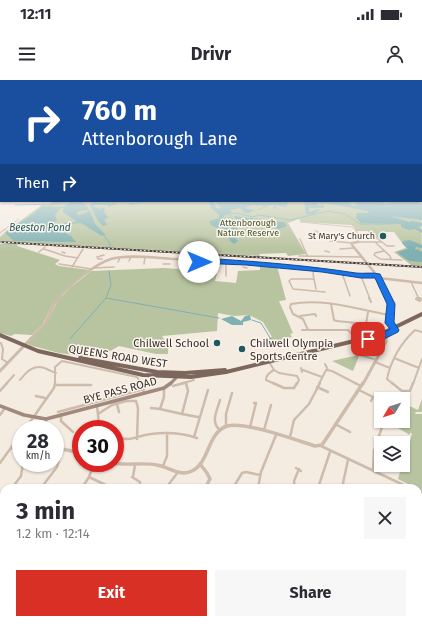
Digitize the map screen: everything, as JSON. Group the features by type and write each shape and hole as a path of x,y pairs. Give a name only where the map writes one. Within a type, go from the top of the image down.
{"main road":[{"name":"BYE PASS ROAD","path":"358,340 385,335 405,322 422,314"},
{"name":"QUEENS ROAD WEST","path":"0,335 38,351 102,362 143,375 169,375"},
{"name":"BYE PASS ROAD","path":"169,375 176,378 202,377 385,335"},
{"name":"BYE PASS ROAD","path":"169,375 240,368"},
{"name":"BYE PASS ROAD","path":"169,375 172,385"},
{"name":"BYE PASS ROAD","path":"46,419 60,412 97,406 144,391 164,388 172,385 176,378"},
{"path":"0,406 32,417 46,419"}],"street":[{"path":"0,233 19,219"},
{"path":"300,222 355,228 359,238 358,242"},
{"path":"316,231 329,236 334,241"},
{"path":"359,238 377,238 388,246 394,246"},
{"path":"301,239 307,255"},
{"path":"330,241 352,243 382,242"},
{"path":"352,243 354,248 378,277 391,304 389,315 390,325 394,330"},
{"path":"376,243 390,256 391,260"},
{"path":"39,252 44,248 60,254 78,258"},
{"path":"340,249 354,248"},
{"path":"72,267 83,249"},
{"path":"384,251 375,253 374,256 380,260 403,260"},
{"path":"60,254 64,252"},
{"path":"327,252 328,257"},
{"path":"0,371 45,324 54,304 62,294 94,269 103,260 104,255 97,257 98,259 103,260 131,256 246,263 314,269 422,283"},
{"path":"129,261 131,256"},
{"path":"299,256 361,257"},
{"path":"118,262 120,257"},
{"path":"144,264 145,257"},
{"path":"166,259 164,264 170,264"},
{"path":"183,265 187,265 187,260"},
{"path":"200,260 200,266"},
{"path":"226,262 226,276"},
{"path":"245,268 246,263"},
{"path":"59,264 94,269 112,267"},
{"path":"314,269 316,290"},
{"path":"342,273 350,296"},
{"path":"361,276 371,302"},
{"path":"314,279 291,279 289,281 290,287 293,290 316,290 325,292"},
{"path":"411,282 418,297"},
{"path":"316,316 315,314 300,316 293,314 290,305 305,303 331,304 389,315"},
{"path":"331,304 334,320 337,321 366,324 368,312"},
{"path":"300,316 304,320 308,330"},
{"path":"302,330 348,330 358,340"},
{"path":"422,332 414,330 407,338 394,358 386,377 387,380 407,392 411,389 422,359"},
{"path":"320,446 325,442 337,425 362,386 384,345 385,335"},
{"path":"377,337 383,340 384,345"},
{"path":"1,343 3,349 2,359 8,363"},
{"path":"394,358 419,368"},
{"path":"30,420 55,385 56,366 61,362 66,361 137,377 140,379 144,391"},
{"path":"269,362 274,370 280,374 291,373 298,378 294,388 284,388 266,380 269,372 274,370"},
{"path":"375,362 390,368"},
{"path":"325,364 328,370 362,386"},
{"path":"22,378 30,368 34,366 56,374"},
{"path":"302,370 322,377"},
{"path":"289,439 294,420 309,404 322,377 328,370"},
{"path":"0,391 14,375"},
{"name":"BYE PASS ROAD","path":"172,385 194,380"},
{"path":"182,414 188,391 186,382"},
{"path":"55,385 91,385"},
{"path":"317,387 328,392"},
{"path":"160,409 164,396 164,388"},
{"path":"283,392 284,388"},
{"path":"124,439 137,439 151,434 167,433 181,433 195,438 200,412 208,390"},
{"path":"359,390 373,397 371,401"},
{"name":"BYE PASS ROAD","path":"73,410 144,391"},
{"path":"226,426 224,417 229,407 232,394"},
{"path":"36,396 45,398"},
{"path":"98,414 108,407 133,400 138,404 136,428 137,439"},
{"path":"220,400 217,404 214,422 215,426 220,430"},
{"path":"250,428 256,403 254,403"},
{"path":"117,404 119,412"},
{"path":"264,432 270,405"},
{"path":"97,406 99,420"},
{"path":"0,415 5,408"},
{"path":"152,408 198,417"},
{"path":"60,412 61,421 72,429"},
{"path":"124,464 163,466 178,472 188,472 200,464 207,449 220,430 226,426 235,425 320,446 330,452 401,484"},
{"path":"337,425 350,432"},
{"path":"373,471 374,451 382,428"},
{"path":"163,466 167,456 167,433"},
{"path":"259,484 260,475 276,435"},
{"path":"0,463 11,448"},
{"path":"319,484 330,452"},
{"path":"343,484 348,460"},
{"path":"200,464 209,474 209,484"},
{"path":"135,465 132,477 140,482 140,484"},
{"path":"294,484 294,481 299,469"},
{"path":"15,484 21,476 22,472"},
{"path":"45,484 53,472"},
{"path":"85,484 91,472"},
{"path":"169,484 178,472"},
{"path":"235,484 242,473 246,472 260,475"},
{"path":"89,477 104,484"}],"green space":[{"name":"Attenborough Nature Reserve","path":"52,202 421,202 422,266 411,265 394,252 406,248 394,232 385,232 386,238 379,238 369,235 368,231 357,231 351,225 301,222 299,219 288,223 306,254 288,256 286,253 259,254 260,256 0,241 0,237 5,232 43,204 50,204"},
{"path":"0,244 18,244 17,246 60,260 55,264 59,266 90,270 53,303 43,324 32,335 15,334 11,336 0,333"},
{"path":"260,265 277,266 286,300 279,301 293,333 290,334 292,337 271,342 268,338 272,337 263,322 249,315 234,316 218,313 217,331 162,336 168,346 168,354 156,354 119,346 98,358 59,353 29,345 28,343 46,324 58,300 91,271 164,268 194,270 194,278 200,277 201,272 207,272 217,274 215,281 236,283 238,271 260,270"},
{"path":"363,354 375,359 359,356 353,371 332,361"},
{"path":"422,399 422,412 416,412 415,414 422,414 422,484 408,484 398,479 400,472 410,472 410,441 412,433 410,433 410,435 398,428 410,428 410,406 418,410"}],"water":[{"name":"Beeston Pond","path":"70,202 82,202 89,210 79,211 76,214 80,215 90,211 95,224 106,235 102,236 81,223 61,225 57,228 71,236 76,242 14,241 6,234 6,232 33,214 42,206 63,207","holes":["61,208 63,208 63,212 77,222 56,224 54,222 57,220 55,215"]},
{"path":"145,202 132,205 126,203"},
{"path":"208,202 214,202 216,206 215,207 218,209 221,208 216,202 288,202 286,205 287,207 274,205 277,207 275,209 273,208 275,206 271,205 259,210 257,210 265,206 252,205 244,208 255,210 249,213 245,213 240,208 230,210 233,212 223,216 224,218 232,217 240,234 236,238 238,241 234,244 230,241 229,238 232,236 227,231 212,226 209,221 219,218 219,215 210,207"},
{"path":"304,202 319,202 317,205 323,205 324,207 310,208 308,211 311,212 318,209 320,210 313,214 306,214"},
{"path":"319,202 348,202 353,206 357,205 354,202 385,202 383,203 384,204 393,202 422,203 422,220 390,216 409,222 412,221 422,223 422,226 418,227 422,230 422,233 415,229 409,230 401,227 401,224 361,223 356,218 356,213 369,213 368,211 325,203 322,204"},
{"path":"92,203 118,203 109,207 106,205 93,206 100,209 105,207 104,212 108,217 104,220 107,225 103,226 98,221 90,205"},
{"path":"234,216 284,222 287,226 279,229 249,223 247,221 244,223 237,221"},
{"path":"410,240 422,245 422,248 416,247 415,249 422,251 422,262 409,261 399,254 398,252 408,249 402,243 403,241"},
{"path":"250,315 251,320 243,322 243,325 232,325 221,319 232,316 241,321 245,316"}],"waterway":[{"path":"15,205 59,204 61,202"},
{"path":"228,215 236,213 253,217 259,215 291,220 328,211 345,214 360,224 393,224"},
{"path":"104,236 110,243 110,247"},
{"path":"106,298 111,285 109,271"},
{"path":"70,339 106,298"},
{"path":"106,298 219,318"},
{"path":"252,320 261,323 272,341"}],"railway":[{"path":"0,242 422,267"}],"place":[{"name":"St Mary's Church","path":"383,236"},
{"name":"Chilwell School","path":"217,343"},
{"name":"Chilwell Olympia Sports Centre","path":"242,349"}],"route":[{"path":"199,262 200,260 246,263 322,270 361,276 378,276 391,304 389,315 390,325 395,330 381,337 368,339"}]}
